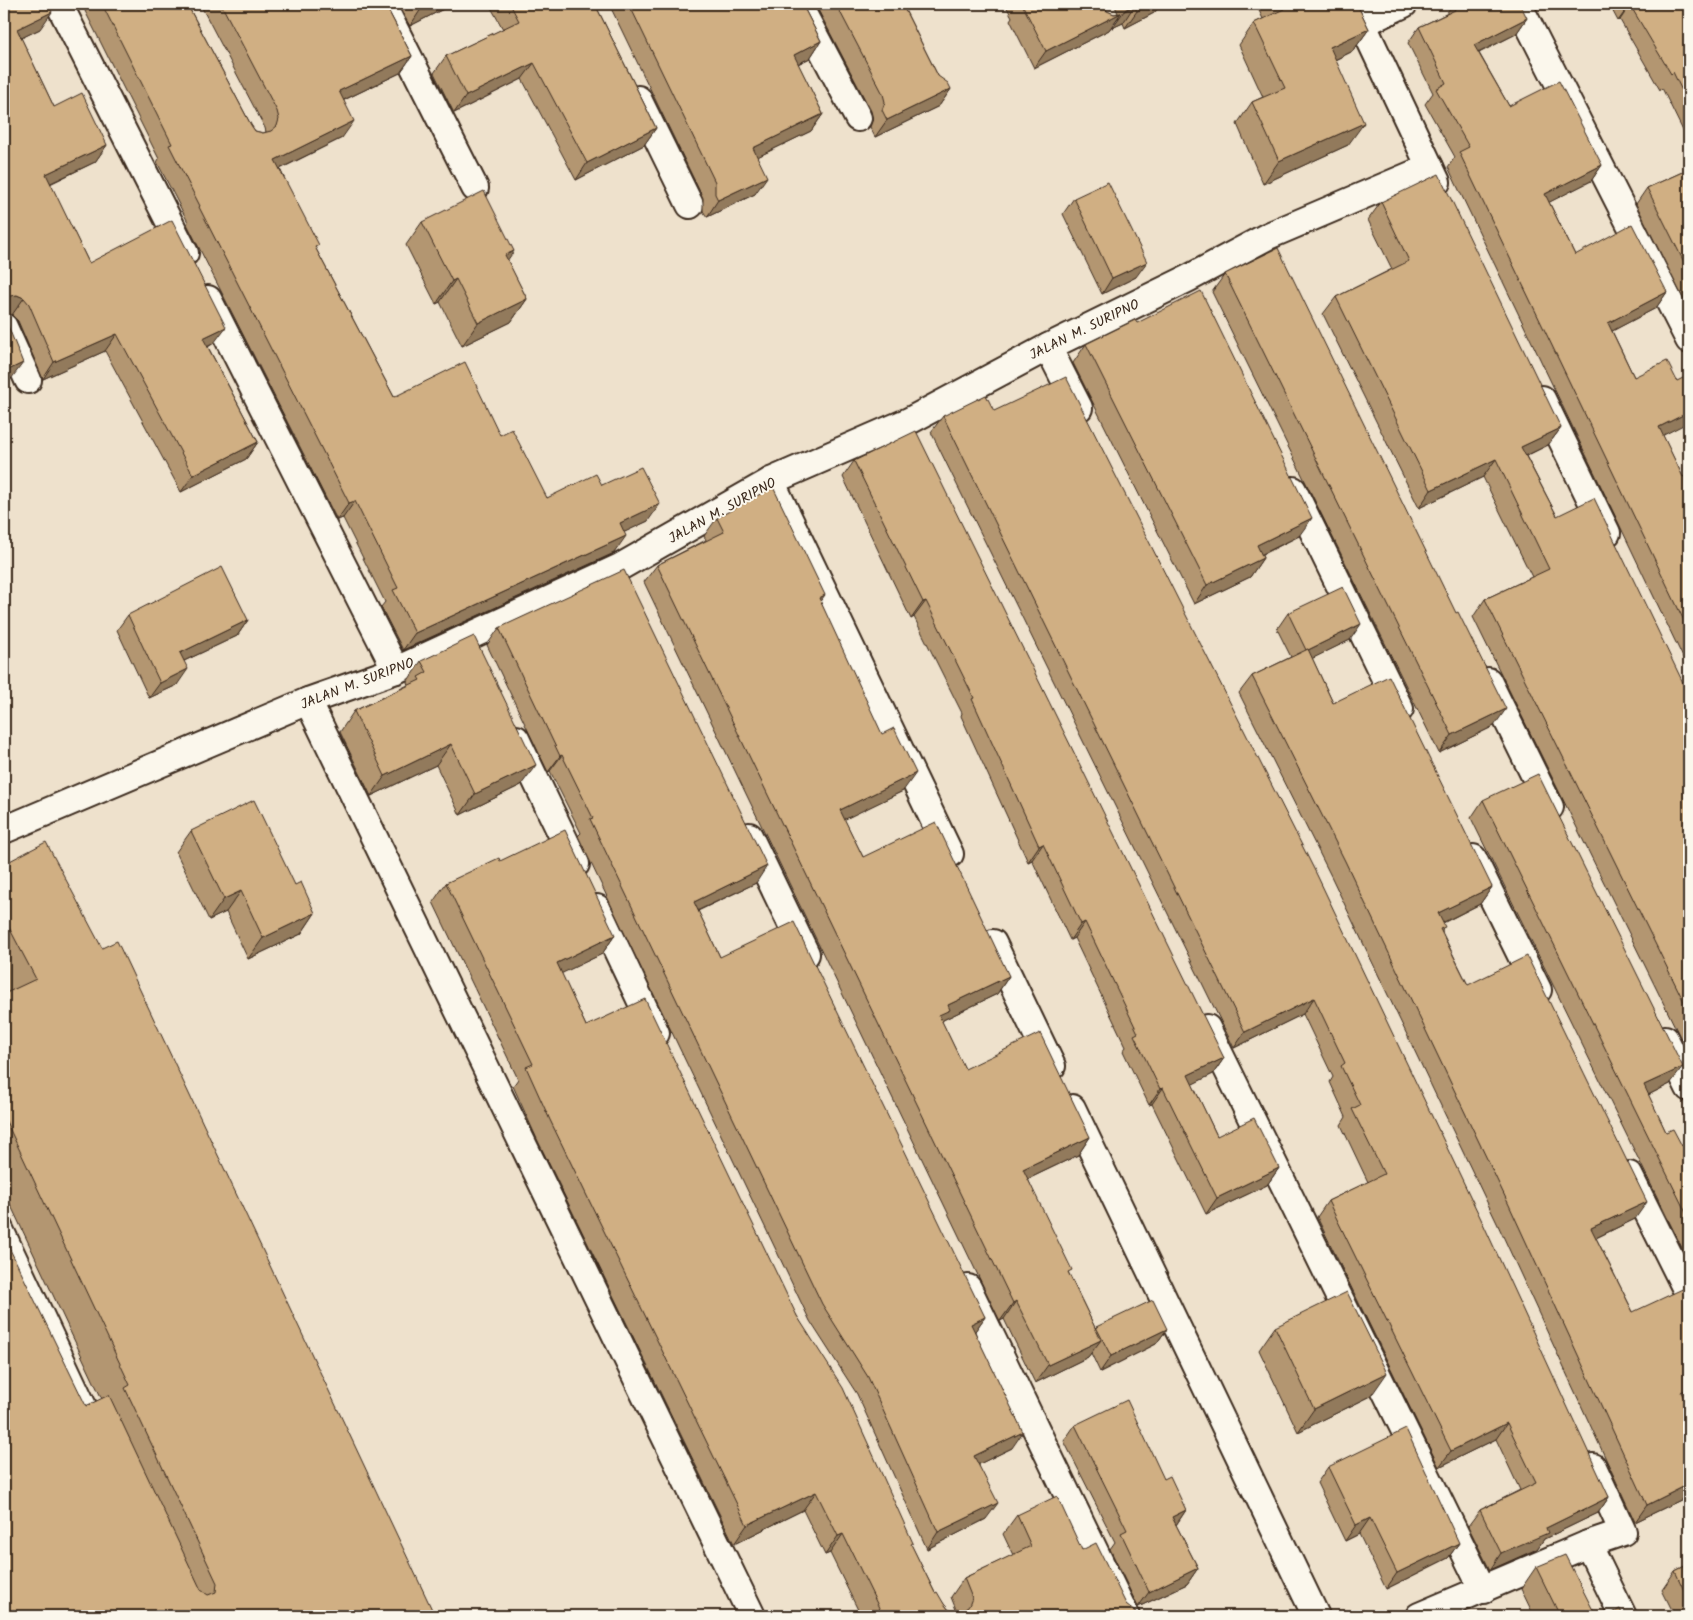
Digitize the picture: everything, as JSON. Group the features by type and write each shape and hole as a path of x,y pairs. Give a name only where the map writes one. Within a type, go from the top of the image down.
{"street":[{"path":"59,4 396,670"},
{"path":"382,4 475,188"},
{"path":"798,4 858,118"},
{"path":"1404,4 1358,14 1447,202"},
{"path":"1518,4 1689,340"},
{"path":"626,74 690,205"},
{"name":"JALAN M. SURIPNO","path":"4,830 308,701 471,646 624,576 772,481 913,430 1048,347 1193,287 1430,167"},
{"path":"4,328 28,380"},
{"path":"1048,347 1088,426"},
{"path":"1534,381 1616,551"},
{"path":"1281,466 1413,734"},
{"path":"772,481 962,878"},
{"path":"1479,662 1562,831"},
{"path":"308,701 752,1616"},
{"path":"506,718 669,1059"},
{"path":"741,818 819,980"},
{"path":"1461,832 1548,1011"},
{"path":"983,923 1316,1616"},
{"path":"1198,1010 1483,1590"},
{"path":"1654,1017 1689,1088"},
{"path":"1619,1154 1689,1295"},
{"path":"957,1267 1126,1616"},
{"path":"1419,1616 1588,1544 1623,1532 1582,1443"},
{"path":"1588,1544 1623,1616"}],"lane":[{"path":"4,1224 104,1438"}],"building":[{"path":"4,4 48,4 52,12 17,29 54,107 82,93 107,145 46,174 89,263 172,220 226,327 203,338 258,442 193,475 117,334 54,362 29,304 24,298 17,295 10,296 4,302"},
{"path":"102,4 187,4 251,125 255,131 263,133 271,131 277,126 279,119 277,111 221,4 385,4 412,56 339,91 354,121 275,160 319,245 315,247 394,397 465,362 500,435 512,429 547,498 596,474 602,485 641,467 660,504 620,523 626,536 415,633 393,590 398,588 355,501 349,503 199,207 169,145 172,144"},
{"path":"419,4 431,4 421,9"},
{"path":"510,4 595,4 656,128 587,163 534,63 466,96 446,56 519,21"},
{"path":"629,4 802,4 821,41 794,55 823,114 753,148 767,177 718,200 715,194 715,182"},
{"path":"836,4 902,4 938,76 948,83 951,89 887,120 882,110 885,102 883,94"},
{"path":"1022,4 1102,4 1107,11 1114,14 1121,13 1046,51"},
{"path":"1130,4 1151,4 1137,11 1134,6 1124,11"},
{"path":"1282,4 1357,4 1369,29 1330,47 1364,123 1279,161 1252,102 1285,88 1254,23 1284,9"},
{"path":"1453,4 1520,4 1527,18 1474,45 1509,106 1559,81 1602,165 1545,194 1575,255 1632,224 1667,292 1608,323 1634,377 1667,361 1677,381 1689,375 1689,412 1659,427 1683,477 1689,474 1689,631 1459,152 1469,147 1436,89 1446,83 1419,27 1455,10"},
{"path":"1628,4 1689,4 1689,105 1673,72 1671,74"},
{"path":"1689,169 1689,272 1647,188"},
{"path":"1439,174 1561,428 1521,447 1557,516 1594,498 1689,694 1689,867 1685,869 1689,879 1689,1012 1485,599 1549,569 1496,459 1431,490 1336,297 1409,261 1381,202"},
{"path":"1108,182 1147,262 1112,278 1074,198"},
{"path":"484,191 514,251 505,255 527,299 478,323 456,279 452,281 422,222"},
{"path":"1278,248 1456,613 1458,612 1506,709 1452,735 1225,274"},
{"path":"1201,291 1312,518 1257,545 1263,558 1207,585 1086,344 1135,320 1137,323"},
{"path":"4,316 23,363 4,372"},
{"path":"1066,377 1317,875 1481,1219 1609,1497 1546,1528 1548,1533 1501,1553 1480,1510 1536,1483 1507,1423 1451,1451 1328,1201 1384,1174 1352,1109 1360,1105 1341,1066 1345,1063 1314,998 1245,1032 943,416 986,395 994,411"},
{"path":"916,431 1224,1058 1188,1075 1217,1136 1254,1118 1279,1168 1217,1198 1163,1088 1160,1089 1134,1035 1138,1033 1085,922 1081,924 1043,844 1039,846 972,699 974,698 926,601 923,602 854,461"},
{"path":"773,487 825,595 819,598 882,734 894,728 916,773 840,810 863,857 936,822 1009,976 948,1005 950,1010 939,1015 965,1069 1040,1033 1090,1137 1023,1169 1072,1270 1068,1272 1101,1340 1048,1365 1016,1301 1013,1303 657,565 724,532 717,518"},
{"path":"222,567 248,620 180,653 188,669 160,683 128,615"},
{"path":"624,570 767,866 694,902 720,957 794,922 985,1317 971,1324 1023,1432 974,1456 998,1503 938,1532 868,1377 822,1304 590,819 593,818 562,755 560,756 499,628"},
{"path":"1343,587 1361,624 1306,650 1288,613"},
{"path":"474,636 536,765 475,794 451,744 385,776 354,711 420,680 418,677 427,672 421,661"},
{"path":"1308,649 1333,703 1389,676 1492,887 1438,913 1445,927 1440,929 1468,985 1527,956 1647,1202 1591,1228 1633,1312 1689,1286 1689,1388 1681,1392 1689,1409 1689,1484 1647,1505 1509,1205 1345,861 1252,676"},
{"path":"1538,774 1683,1067 1644,1085 1666,1132 1673,1129 1682,1146 1689,1142 1689,1219 1483,800"},
{"path":"254,800 295,885 301,882 315,913 263,938 241,891 224,899 191,831"},
{"path":"565,830 615,935 557,963 586,1026 645,999 797,1316 843,1388 913,1543 911,1544 935,1593 937,1592 949,1610 963,1611 969,1606 972,1598 964,1578 1031,1546 1017,1515 1057,1496 1082,1550 1096,1543 1126,1604 1135,1611 1137,1616 883,1616 843,1534 838,1536 816,1492 747,1525 550,1120 526,1067 533,1064 446,883 499,858 500,861"},
{"path":"46,842 102,948 117,941 435,1616 4,1616 4,1237 86,1406 109,1395 201,1590 208,1595 216,1592 217,1583 125,1388 130,1385 4,1117 4,994 36,979 4,918 4,864"},
{"path":"1347,1292 1387,1373 1314,1409 1275,1327"},
{"path":"1153,1300 1167,1329 1111,1356 1096,1327"},
{"path":"1127,1400 1164,1479 1170,1476 1186,1510 1172,1517 1198,1568 1149,1592 1121,1533 1127,1530 1075,1425"},
{"path":"1406,1429 1459,1543 1397,1573 1370,1518 1356,1525 1328,1467"},
{"path":"1565,1555 1596,1616 1560,1616 1536,1567"},
{"path":"1689,1564 1689,1601 1675,1571"},
{"path":"1620,1609 1623,1616 1607,1616"}]}
